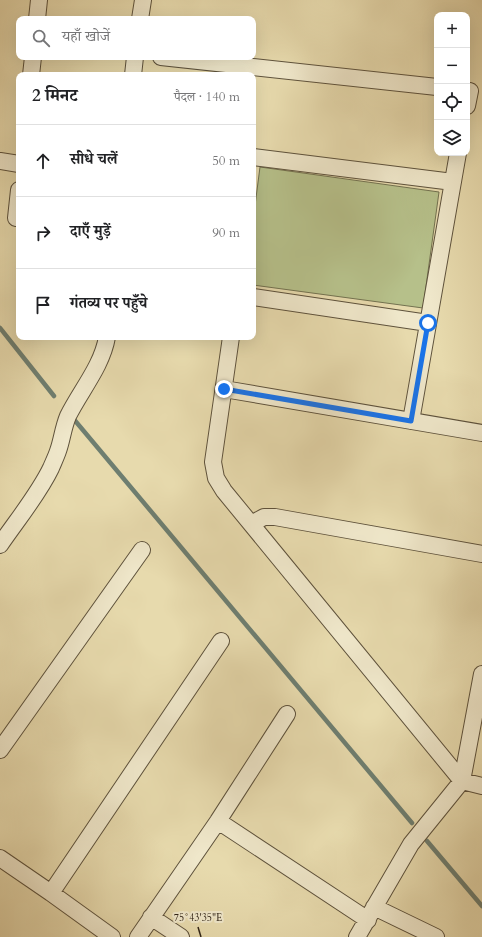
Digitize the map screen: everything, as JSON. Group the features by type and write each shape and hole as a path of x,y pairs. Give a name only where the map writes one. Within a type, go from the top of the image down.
{"street":[{"path":"37,16 39,0"},
{"path":"140,16 143,0"},
{"path":"31,72 33,60"},
{"path":"133,72 135,60"},
{"path":"189,60 434,87"},
{"path":"411,421 457,156"},
{"path":"256,159 453,182"},
{"path":"0,161 16,164"},
{"path":"256,296 428,323"},
{"path":"0,545 50,470 58,451 62,432 68,417 92,375 106,340"},
{"path":"231,340 213,462 216,478 224,491 462,781 482,786"},
{"path":"224,389 482,433"},
{"path":"251,524 264,517 275,517 482,554"},
{"path":"0,750 142,550"},
{"path":"51,893 221,641"},
{"path":"357,937 411,844 462,781 482,674"},
{"path":"138,937 218,821 287,714"},
{"path":"218,821 371,913 436,937"},
{"path":"0,858 112,937"},
{"path":"151,917 180,937"}],"green space":[{"path":"260,167 439,192 423,308 256,285 256,198"}],"waterway":[{"path":"0,328 54,396"},
{"path":"72,417 412,823"},
{"path":"427,841 482,906"}],"route":[{"path":"224,389 411,421 428,323"}]}
